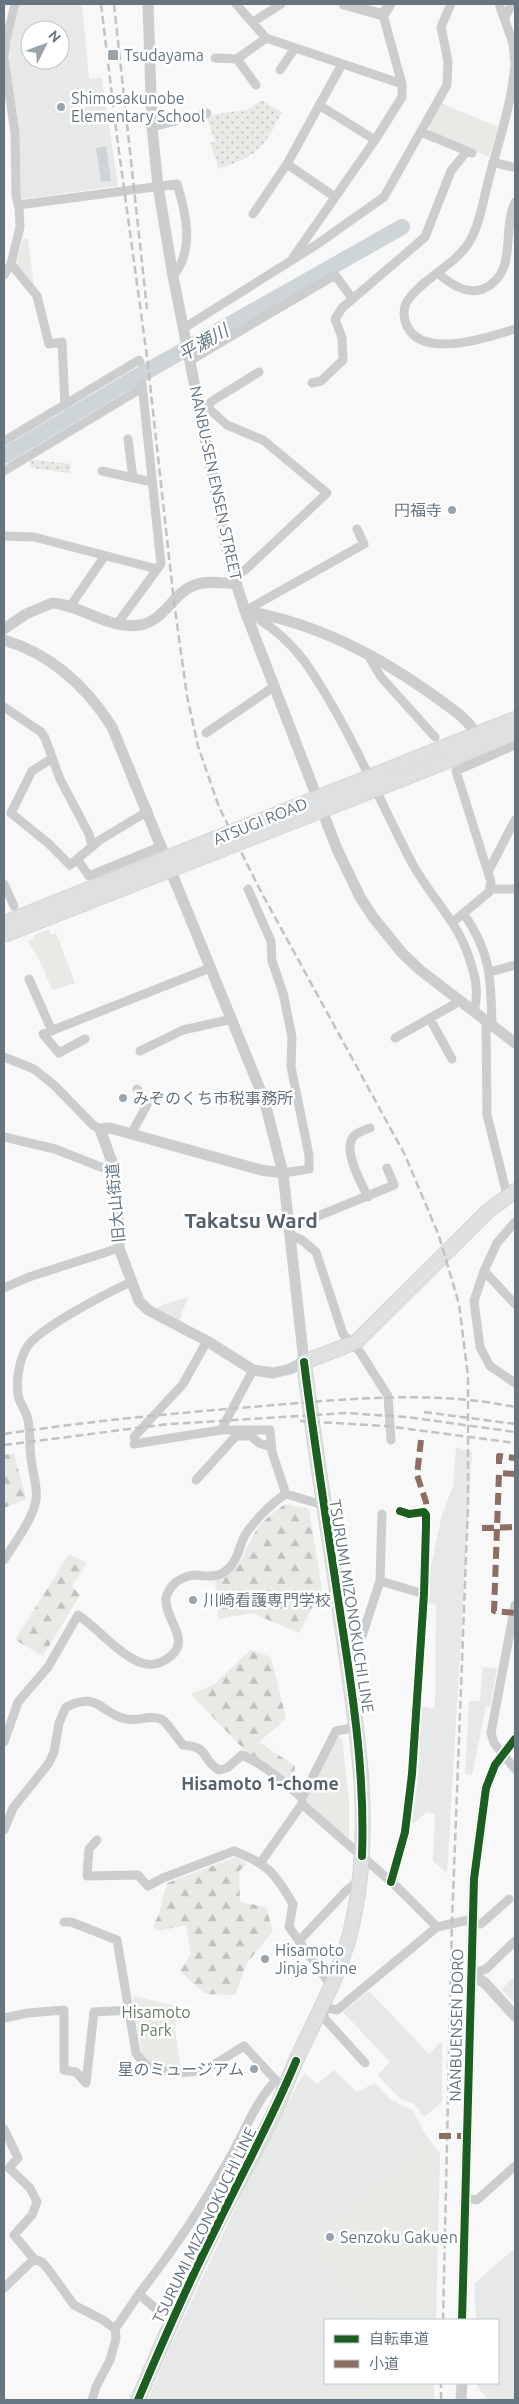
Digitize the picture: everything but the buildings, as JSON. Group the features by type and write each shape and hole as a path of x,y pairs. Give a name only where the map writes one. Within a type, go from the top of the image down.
{"main road":[{"name":"ATSUGI ROAD","path":"481,741 515,719"},
{"name":"ATSUGI ROAD","path":"4,923 427,761 481,741 515,733"},
{"name":"ATSUGI ROAD","path":"4,935 427,761"},
{"path":"304,1362 352,1344 511,1193"},
{"name":"TSURUMI MIZONOKUCHI LINE","path":"138,2400 172,2323 243,2174 280,2084 332,1987 350,1933 360,1880 362,1856 362,1775 357,1727 323,1505 304,1362"}],"street":[{"path":"4,275 11,264 20,227 16,196 15,134 4,58 6,40 15,4"},
{"name":"NANBU-SEN ENSEN STREET","path":"151,4 152,128 158,186 173,276 184,331 204,407 235,578 245,611 275,686"},
{"path":"236,4 266,38 402,84"},
{"path":"253,22 281,4"},
{"path":"344,4 383,15"},
{"path":"289,263 375,140 402,97 402,84 383,15 390,4"},
{"path":"184,331 289,263 384,197 447,84 448,61 441,27 451,4"},
{"path":"499,4 513,43 514,79 472,238 438,273 415,291 406,302 405,322 415,337 438,342 467,343 515,329"},
{"path":"505,17 512,4"},
{"path":"215,58 237,58 266,38"},
{"path":"280,70 295,48"},
{"path":"237,58 256,85"},
{"path":"253,214 287,164 342,64"},
{"path":"319,105 375,140"},
{"path":"152,128 207,113"},
{"path":"312,383 321,381 343,360 342,338 335,319 352,298 425,237 451,171 470,152 421,132"},
{"path":"493,162 512,166"},
{"path":"287,164 335,197"},
{"path":"18,205 177,184 186,213 184,258 173,276"},
{"path":"438,273 447,282 463,289 474,291 484,289 506,274 513,257 511,219 515,202"},
{"path":"11,264 37,296 49,344 62,342 65,405"},
{"path":"191,359 335,275 352,298"},
{"path":"4,442 139,360 140,362"},
{"path":"4,629 26,614 52,603 117,624 139,625 154,620 195,584 235,578 327,493 262,440 227,426 204,407 212,400 259,372"},
{"path":"4,471 142,386 161,564 117,624"},
{"path":"128,439 133,478"},
{"path":"102,471 152,482"},
{"path":"245,611 364,544 356,529"},
{"path":"4,536 34,537 104,557 157,569"},
{"path":"69,608 104,557"},
{"path":"245,611 271,626 305,662 329,702 381,798 412,864 453,922 472,968 478,996 474,1011"},
{"path":"245,611 262,614 333,636 367,652 446,705 470,724 481,741"},
{"path":"4,640 37,653 76,681 90,695 112,727 148,811 264,1099 283,1173 304,1362"},
{"path":"367,652 381,677 435,737"},
{"path":"206,733 275,686 337,849 360,897 373,917 402,953 515,1043"},
{"path":"5,710 41,732 45,738 52,759 89,834 92,846"},
{"path":"453,922 489,892 490,888 489,870 456,770 515,744"},
{"path":"52,759 32,771 11,813 70,864 92,846 148,811"},
{"path":"489,870 515,820"},
{"path":"77,859 89,876 162,846"},
{"path":"4,884 10,903"},
{"path":"490,888 515,889"},
{"path":"100,1129 110,1128 261,1170 283,1173 309,1169 309,1155 291,1067 292,1037 283,993 272,961 270,941 248,889"},
{"path":"464,914 479,937 490,972 487,1115 511,1193"},
{"path":"490,972 515,965"},
{"path":"85,1039 59,1052 43,1034 210,968"},
{"path":"29,979 52,1031"},
{"path":"394,1038 460,1001"},
{"path":"140,1051 182,1030 232,1018"},
{"path":"430,1019 452,1060"},
{"name":"旧大山街道","path":"4,1057 34,1070 54,1085 93,1125 100,1129 116,1173 119,1248 139,1301 148,1310 207,1341 252,1370 273,1373 290,1369 304,1362"},
{"path":"131,1134 147,1105 137,1088"},
{"path":"368,1197 350,1154 350,1142 354,1135 370,1128"},
{"path":"4,1137 55,1149 116,1173"},
{"path":"290,1231 394,1185 387,1168"},
{"path":"515,1222 497,1243 484,1271 474,1301 480,1347 490,1366 515,1383"},
{"path":"290,1231 316,1252 343,1334 360,1352 388,1396 391,1440"},
{"path":"4,1288 29,1277 119,1248"},
{"path":"484,1271 515,1304"},
{"path":"4,1560 28,1521 36,1500 28,1422 19,1400 18,1391 20,1364 28,1346 48,1329 104,1294 131,1282"},
{"path":"207,1341 183,1384 134,1440 221,1430 270,1430 272,1447 286,1494"},
{"path":"221,1430 252,1370"},
{"path":"196,1480 236,1436 251,1436 259,1443 272,1447"},
{"path":"286,1494 323,1505"},
{"path":"4,1742 18,1702 48,1667 78,1615 132,1658 147,1664 158,1664 170,1658 177,1650 179,1642 178,1633 166,1598 170,1589 184,1577 218,1575 230,1568 239,1553 243,1539 252,1527 286,1494"},
{"path":"391,1882 405,1832 412,1774 424,1594 426,1515 424,1512 409,1514 400,1511"},
{"path":"344,1638 362,1636 380,1581 382,1514"},
{"path":"380,1581 424,1594"},
{"path":"515,1605 491,1734 494,1743 502,1755 515,1769"},
{"path":"4,1830 13,1808 49,1763 54,1752 59,1723 66,1707 84,1700 101,1704 124,1719 156,1718 164,1721 183,1745 197,1746 202,1749 211,1765 219,1770 227,1768 242,1755 276,1775 437,1927"},
{"path":"261,1862 302,1801 336,1731 357,1727"},
{"name":"NANBUENSEN DORO","path":"462,2319 472,1921 483,1801 490,1776 502,1755 515,1739"},
{"path":"96,1840 89,1850 87,1876 138,1875 148,1886 163,1878 234,1851 261,1862 282,1883 293,1904 289,1927 332,1987"},
{"path":"299,1941 346,1890 360,1880"},
{"path":"365,2063 325,2019 322,2007 337,2010 437,1927 472,1921 481,1924 509,1899"},
{"path":"64,1922 72,1922 117,1940 136,2053 142,2062 150,2067 180,2072 195,2071 206,2068 244,2046 280,2084 257,2102 226,2164 174,2250 139,2294 115,2329 116,2339 110,2360 96,2387 92,2400"},
{"path":"471,1974 486,1969 515,1941"},
{"path":"471,1974 485,1983 515,2016"},
{"path":"4,2018 28,2013 64,2010 64,2070 76,2072 86,2082 94,2012 130,2010"},
{"path":"4,2129 18,2158 10,2168 30,2188 37,2202 32,2216 14,2235 34,2259 42,2262 74,2305 103,2320 115,2329"},
{"path":"226,2164 243,2174"},
{"path":"466,2198 477,2200 515,2166"},
{"path":"4,2288 34,2259"},
{"path":"139,2294 172,2323"},
{"path":"461,2400 462,2384"}],"shaded area":[{"name":"Shimosakunobe Elementary School","path":"20,4 82,4 89,79 102,78 118,186 23,199 19,196 19,129 9,61 10,43"},
{"path":"106,146 111,181 101,182 96,148"},
{"path":"188,1297 179,1321 156,1308 165,1304"},
{"path":"456,1447 472,1452 447,1874 433,1861 435,1814 427,1812 411,1826 417,1785 422,1706 435,1709 436,1605 428,1604 431,1566 442,1515 453,1486"},
{"path":"483,1667 497,1668 490,1707 486,1706 472,1775 465,1774 469,1701 480,1701"},
{"path":"515,1976 515,2003 501,1989"},
{"path":"369,1991 429,2054 442,2041 442,2102 424,2117 414,2104 400,2098 377,2075 390,2062 343,2012"},
{"name":"Senzoku Gakuen","path":"334,2070 357,2092 375,2083 390,2099 412,2110 426,2135 440,2154 436,2319 324,2319 324,2384 434,2384 434,2400 148,2400 169,2349 267,2140 304,2073 317,2084"},
{"path":"514,2249 515,2400 479,2400 486,2398 478,2384 499,2384 499,2319 476,2319 474,2284"}],"green space":[{"path":"261,100 282,112 269,135 264,143 252,154 219,169 210,143 215,142 207,117 247,110"},
{"path":"441,103 498,127 489,157 475,151 474,148 431,132 428,127"},
{"path":"23,239 28,239 34,286 16,265"},
{"path":"28,459 71,464 70,473 32,468"},
{"path":"49,929 51,935 56,933 75,983 52,990 41,963 28,941 34,939 34,935"},
{"path":"14,1453 26,1499 4,1508 4,1455"},
{"path":"285,1504 309,1509 322,1589 299,1633 252,1613 218,1619 215,1581 233,1571 261,1525 270,1515"},
{"path":"69,1554 87,1563 72,1586 80,1595 43,1656 15,1640"},
{"path":"250,1650 271,1657 286,1719 259,1742 295,1766 292,1786 248,1754 191,1694 215,1684"},
{"path":"335,1737 342,1738 349,1802 349,1839 306,1801"},
{"path":"236,1857 247,1864 239,1871 240,1902 266,1907 273,1931 247,1963 235,1995 205,1994 180,1971 191,1954 186,1925 158,1931 153,1926 159,1914 167,1883"},
{"name":"Hisamoto Park","path":"133,1996 177,2006 175,2030 181,2069 147,2063 142,2057"},
{"path":"426,2140 437,2156 433,2319 373,2319 308,2246"},
{"path":"363,2384 432,2384 431,2400 352,2400"}],"waterway":[{"name":"平瀬川","path":"4,456 126,383 402,227"}],"railway":[{"path":"101,4 147,357 174,602 187,696 198,746 219,807 259,888 405,1155 439,1236 459,1304 468,1376 468,1505 452,1922 443,2319"},
{"path":"114,4 147,309"},
{"path":"4,1434 165,1415 358,1399 421,1397 484,1402 515,1407"},
{"path":"424,1412 515,1424"},
{"path":"4,1445 169,1424 345,1413 407,1417 515,1432"},
{"path":"300,1421 386,1426 515,1443"},
{"path":"441,2384 441,2400"}],"marked path":[{"path":"421,1440 417,1475 426,1502 427,1515"},
{"path":"499,1464 499,1456 515,1458"},
{"path":"515,1474 499,1473 494,1611 515,1613"},
{"path":"482,1528 515,1527"},
{"path":"439,2136 461,2136"}],"cycle path":[{"path":"304,1362 354,1711 362,1798 362,1856"},
{"path":"391,1882 405,1832 412,1774 424,1594 426,1526 426,1515 424,1512 409,1514 400,1511"},
{"path":"462,2319 474,1879 486,1788 495,1765 515,1739"},
{"path":"138,2400 195,2272 296,2061"}],"place":[{"name":"Tsudayama","path":"113,55"},
{"name":"Shimosakunobe Elementary School","path":"61,107"},
{"name":"円福寺","path":"452,510"},
{"name":"みぞのくち市税事務所","path":"123,1098"},
{"name":"川崎看護専門学校","path":"193,1600"},
{"name":"Hisamoto Jinja Shrine","path":"265,1959"},
{"name":"星のミュージアム","path":"254,2069"},
{"name":"Senzoku Gakuen","path":"330,2237"}],"district":[{"name":"Takatsu Ward","path":"251,1220"},
{"name":"Hisamoto 1-chome","path":"260,1783"}]}
